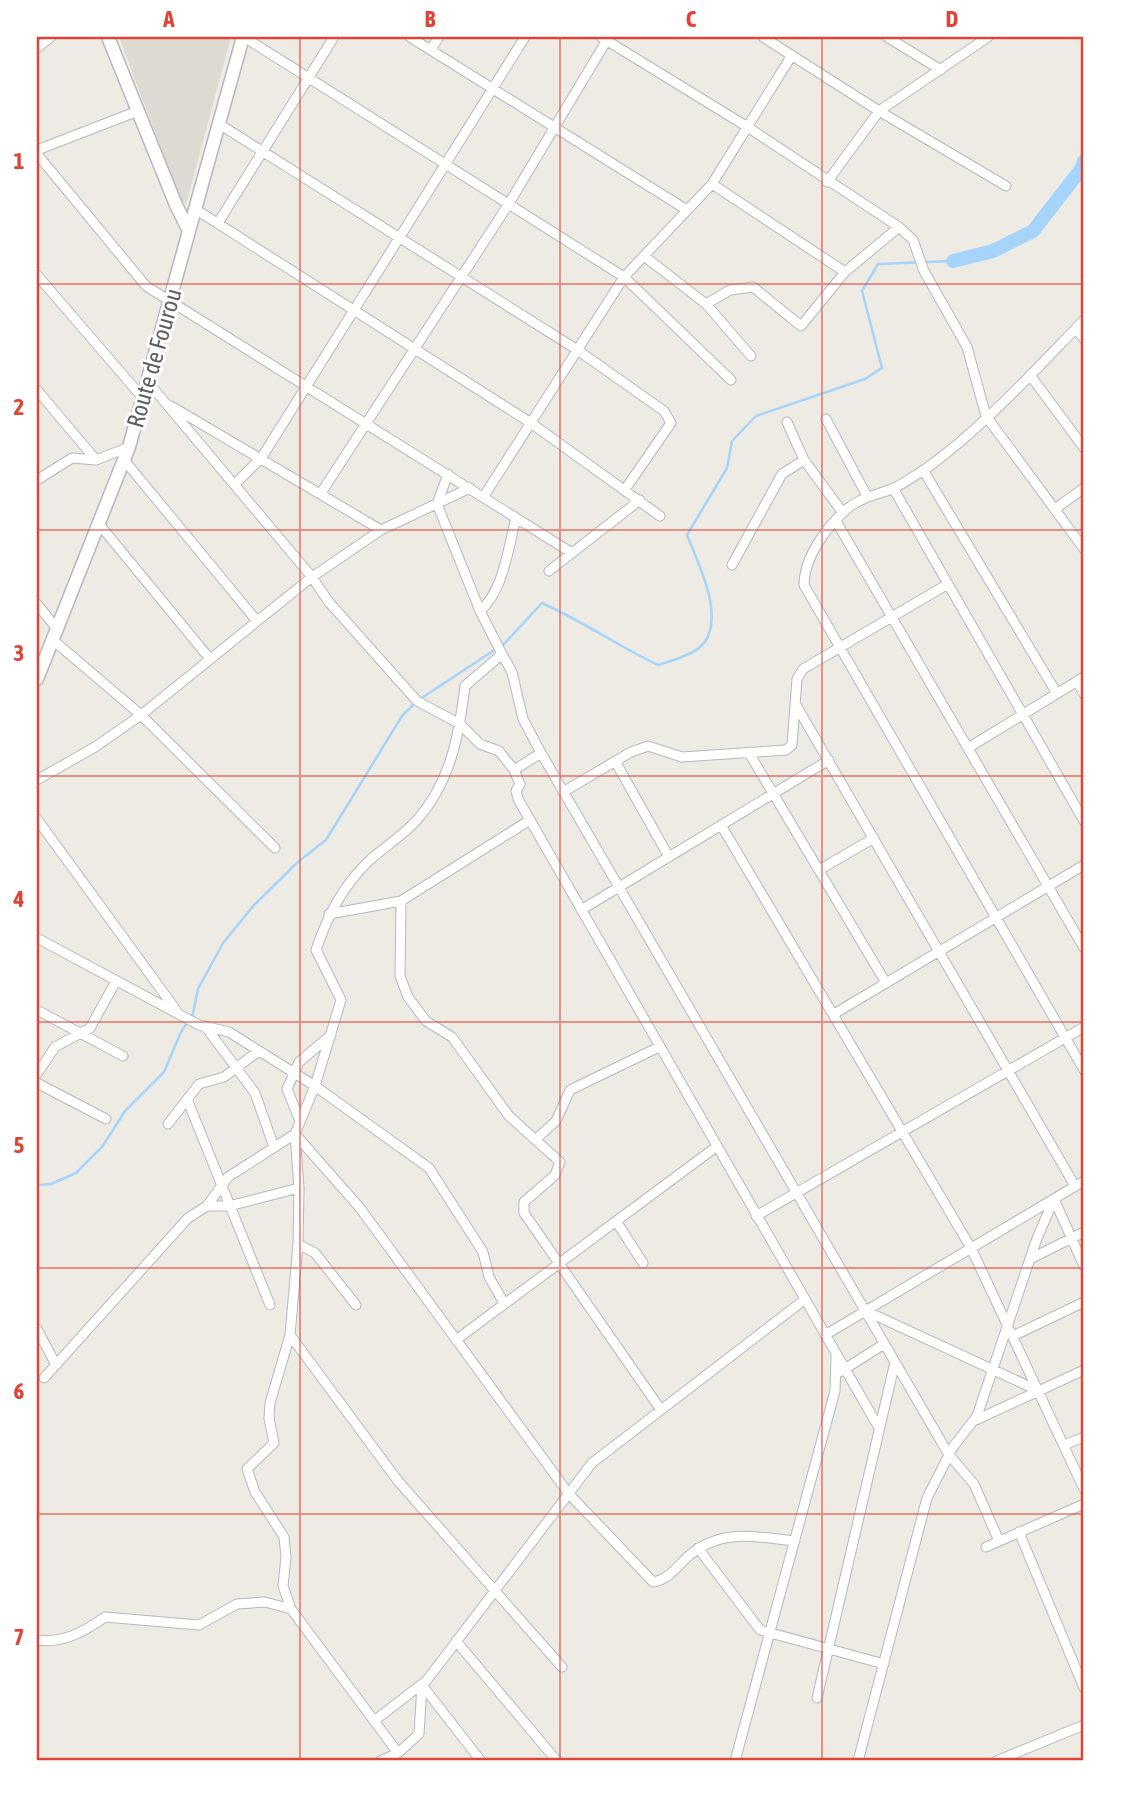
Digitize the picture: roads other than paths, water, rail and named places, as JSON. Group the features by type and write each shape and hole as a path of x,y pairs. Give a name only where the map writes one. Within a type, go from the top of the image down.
{"main road":[{"path":"108,37 189,231"},
{"name":"Route de Fourou","path":"37,679 126,453 172,300 243,37"}],"street":[{"path":"37,48 51,37"},
{"path":"243,37 624,277 731,380"},
{"path":"218,223 334,37"},
{"path":"410,37 687,211"},
{"path":"431,50 439,37"},
{"path":"235,484 262,457 352,309 525,37"},
{"path":"763,37 879,111 1006,186"},
{"path":"887,37 942,70"},
{"path":"827,182 879,111 988,37"},
{"path":"321,494 460,275 509,205 604,39 746,126 827,182 900,227 913,240 924,271 967,347 986,416 1084,549"},
{"path":"484,496 624,277 712,184 792,55"},
{"path":"138,111 37,152 146,285 368,422 572,553"},
{"path":"219,124 576,349 669,417 671,423 626,488"},
{"path":"712,184 845,272"},
{"path":"195,209 531,423 626,488 660,516"},
{"path":"706,304 730,290 753,287 801,326 845,272 900,227"},
{"path":"644,256 706,304 751,356"},
{"path":"37,275 142,397"},
{"path":"1084,320 986,416 923,470 893,488 867,496 840,517 804,569 804,584 839,647 1084,1070"},
{"path":"1076,328 1084,340"},
{"path":"1030,375 1084,448"},
{"path":"147,381 312,577 328,601 417,701 460,724 480,744 499,751 514,770 520,784 516,791 518,799 879,1428"},
{"path":"37,390 96,460"},
{"path":"167,404 262,457 381,530"},
{"path":"826,419 867,496"},
{"path":"787,422 804,460 840,517 892,617 1084,948"},
{"path":"37,480 72,458 96,460 126,453 257,621"},
{"path":"732,565 782,474 804,460"},
{"path":"923,470 1056,692"},
{"path":"447,474 437,504 480,611 512,672 523,719 949,1455 974,1484 999,1541"},
{"path":"37,780 95,747 141,715 312,577 381,530 470,488"},
{"path":"893,488 1084,821"},
{"path":"1055,509 1084,488"},
{"path":"549,571 640,500"},
{"path":"480,611 490,602 496,588 516,518"},
{"path":"99,524 210,659"},
{"path":"563,792 615,761 648,746 682,757 786,750 792,745 797,679 803,669 948,584"},
{"path":"37,604 56,636 141,715 275,848"},
{"path":"398,1753 291,1609 283,1586 284,1537 255,1492 247,1469 274,1443 269,1418 270,1403 290,1335 298,1244 299,1188 295,1134 315,1086 341,1000 316,950 329,914 349,881 416,821 436,793 454,754 465,686 502,654"},
{"path":"968,748 1081,679 1084,694"},
{"path":"796,705 1075,1186"},
{"path":"514,770 541,753"},
{"path":"749,753 886,983"},
{"path":"581,910 829,760"},
{"path":"615,761 670,856"},
{"path":"37,820 182,1016"},
{"path":"329,914 401,901 530,820"},
{"path":"721,825 971,1248 1084,1489"},
{"path":"819,870 874,838"},
{"path":"834,1014 1084,865"},
{"path":"401,901 400,976 408,997 426,1020 452,1037 509,1116 560,1162 560,1169 524,1202 524,1213 661,1410"},
{"path":"37,938 195,1023 229,1032 315,1086 429,1168 483,1252 489,1277 504,1303"},
{"path":"37,1074 55,1047 90,1028 103,1010 116,981"},
{"path":"37,1010 123,1056"},
{"path":"205,1026 255,1093 274,1147"},
{"path":"756,1216 1084,1027"},
{"path":"300,1121 287,1089 299,1062 312,1048 331,1035"},
{"path":"536,1139 556,1121 570,1090 659,1047"},
{"path":"169,1124 199,1084 237,1070 259,1051"},
{"path":"37,1083 106,1119"},
{"path":"187,1099 270,1305"},
{"path":"44,1378 188,1218 207,1206 228,1177 295,1134"},
{"path":"295,1134 360,1208 569,1494 653,1582 665,1580 709,1541 734,1534 794,1541"},
{"path":"456,1340 716,1147"},
{"path":"825,1335 1084,1181"},
{"path":"207,1206 229,1206 299,1188"},
{"path":"1054,1199 1084,1266"},
{"path":"858,1761 927,1498 949,1455 974,1420 1030,1259 1054,1199"},
{"path":"616,1221 643,1262"},
{"path":"1030,1259 1084,1232"},
{"path":"298,1244 315,1253 356,1305"},
{"path":"374,1721 422,1685 592,1463 804,1300"},
{"path":"1013,1336 1084,1303"},
{"path":"865,1310 1039,1391"},
{"path":"37,1329 56,1365"},
{"path":"290,1335 398,1481 562,1667"},
{"path":"836,1374 884,1344"},
{"path":"735,1761 835,1391 836,1354"},
{"path":"817,1699 895,1362"},
{"path":"974,1420 1084,1370"},
{"path":"1064,1446 1084,1437"},
{"path":"986,1547 1084,1504"},
{"path":"1019,1532 1084,1688"},
{"path":"698,1548 760,1630 884,1664"},
{"path":"37,1640 77,1634 105,1616 199,1625 237,1604 265,1602 291,1609"},
{"path":"456,1641 557,1761"},
{"path":"380,1761 398,1753 419,1734 422,1685"},
{"path":"422,1685 481,1761"},
{"path":"996,1761 1084,1725"}],"waterway":[{"path":"953,261 993,251 1033,231 1082,168 1084,161"},
{"path":"502,646 542,603 658,665 699,648 708,637 711,609 704,576 687,535 727,468 732,441 756,416 865,379 882,368 862,291 878,264 953,261"},
{"path":"420,699 496,649"},
{"path":"192,1018 198,989 223,943 254,905 299,861 326,840 402,716 415,703"},
{"path":"37,1185 51,1184 76,1173 102,1147 125,1111 164,1072 187,1023"}]}
